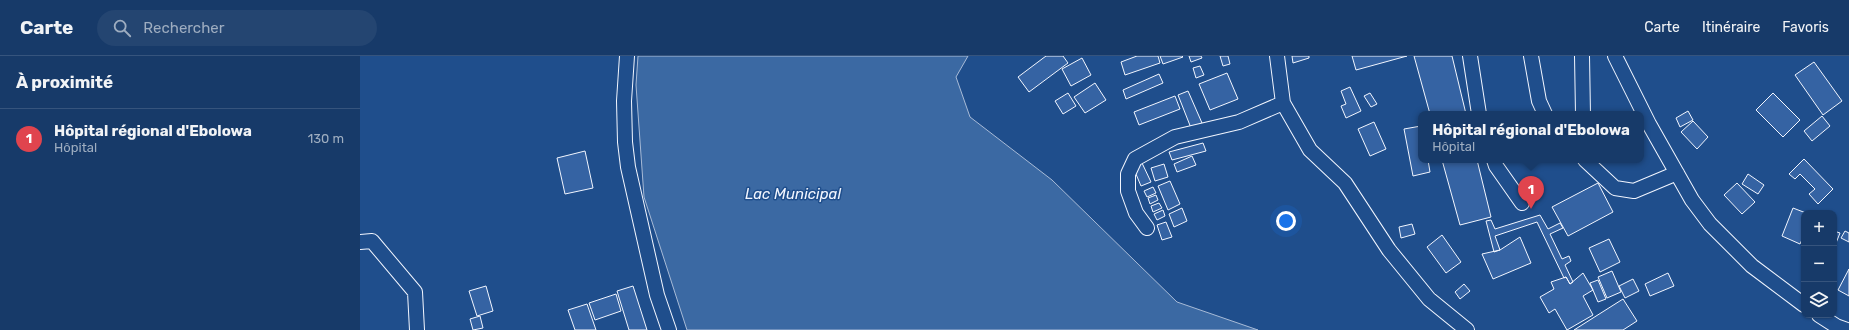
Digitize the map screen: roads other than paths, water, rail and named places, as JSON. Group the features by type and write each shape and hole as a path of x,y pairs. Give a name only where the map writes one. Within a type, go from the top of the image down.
{"street":[{"path":"627,56 624,142 628,167 656,295 669,330"},
{"path":"1277,56 1283,103 1310,150 1345,183 1389,250 1429,299 1467,330"},
{"path":"1470,56 1479,111"},
{"path":"1531,56 1539,102 1544,111"},
{"path":"1582,56 1582,111"},
{"path":"1616,56 1643,111"},
{"path":"1147,228 1136,213 1128,191 1128,174 1135,159 1175,137 1239,122 1283,103"},
{"path":"1644,114 1692,200 1710,224 1752,266 1801,303"},
{"path":"1495,163 1522,203"},
{"path":"1591,163 1615,188 1634,191 1677,173"},
{"path":"360,242 372,241 415,292 417,330"},
{"path":"1823,318 1839,329"}],"water":[{"name":"Lac Municipal","path":"638,56 968,56 956,77 970,117 1052,180 1177,302 1258,330 687,330 644,197 636,85"}],"place":[{"name":"Hôpital régional d'Ebolowa","path":"1531,209"}]}
